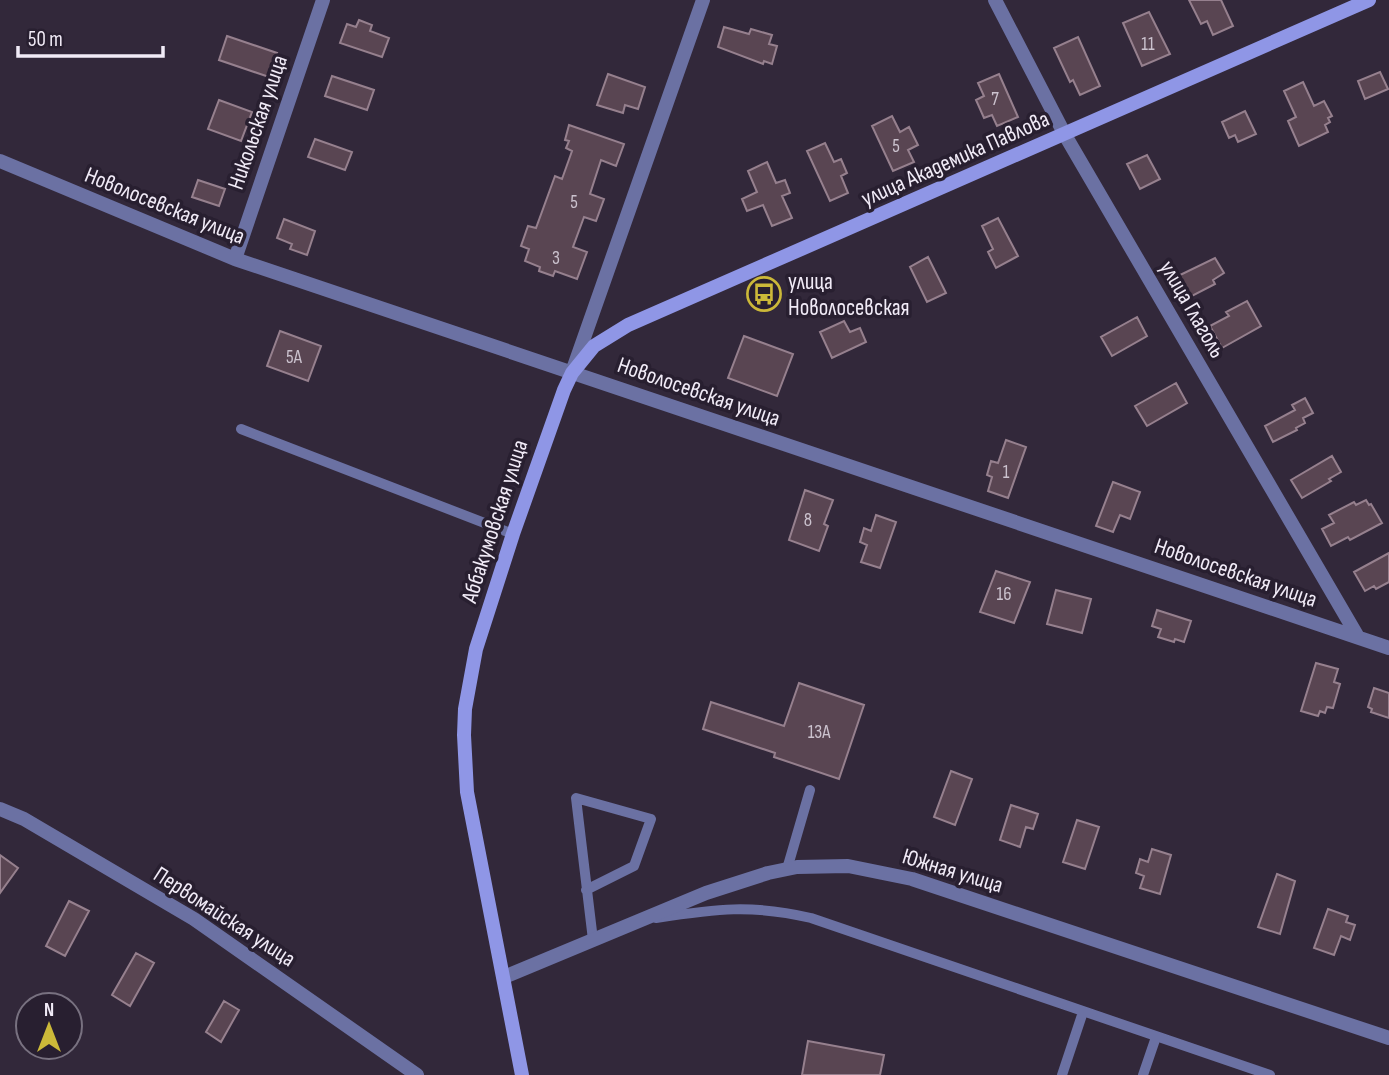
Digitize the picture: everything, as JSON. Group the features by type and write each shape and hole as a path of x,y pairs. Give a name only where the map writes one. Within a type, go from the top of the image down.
{"street":[{"name":"Никольская улица","path":"235,259 323,0"},
{"name":"Аббакумовская улица","path":"523,1075 467,792 465,709 476,649 513,534 703,0"},
{"name":"улица Глаголь","path":"995,0 1065,135 1358,637"},
{"name":"улица Академика Павлова","path":"572,373 594,345 628,325 1369,0"},
{"name":"Новолосевская улица","path":"0,161 235,259 1389,648"},
{"name":"Первомайская улица","path":"0,809 24,819 194,919 417,1075"},
{"name":"Южная улица","path":"504,976 738,881 787,869 825,865 848,866 912,879 1389,1038"}],"lane":[{"path":"241,429 513,534"},
{"path":"787,869 810,790"},
{"path":"586,891 634,866 651,819 576,798 586,891 593,940"},
{"path":"640,920 720,908 779,911 842,928 1270,1075"},
{"path":"1062,1075 1083,1012"},
{"path":"1143,1075 1156,1037"}],"building":[{"path":"1189,0 1221,0 1233,26 1213,35 1207,21 1201,24"},
{"path":"1149,12 1170,54 1142,66 1123,23"},
{"path":"359,20 372,25 370,31 389,38 382,57 340,43 347,24 356,27"},
{"path":"724,27 749,34 751,29 772,35 769,44 777,46 772,64 764,61 763,64 718,47"},
{"path":"227,36 277,53 269,77 219,60"},
{"path":"1078,37 1100,86 1080,95 1073,80 1070,82 1054,48"},
{"path":"1380,72 1388,89 1365,99 1358,81"},
{"path":"608,74 645,87 638,109 625,105 623,113 597,105"},
{"path":"999,74 1018,117 997,126 992,115 984,118 976,100 984,96 978,83"},
{"path":"332,76 374,90 367,110 325,96"},
{"path":"1303,82 1314,106 1324,101 1332,116 1328,118 1330,122 1325,125 1328,132 1299,146 1288,121 1296,117 1284,91"},
{"path":"219,100 252,112 241,141 208,129"},
{"path":"1245,111 1256,134 1238,142 1235,135 1229,138 1222,122"},
{"path":"892,116 900,132 909,127 918,145 908,150 914,162 893,171 872,126"},
{"path":"569,125 624,144 616,166 601,160 590,194 604,199 596,221 584,217 573,247 587,252 577,279 555,271 553,276 539,271 540,267 525,261 529,249 521,246 528,226 536,228 555,176 562,179 572,151 566,148 569,141 565,140"},
{"path":"315,139 352,152 345,170 308,157"},
{"path":"825,143 834,162 841,159 847,173 841,176 848,193 830,201 807,151"},
{"path":"1147,155 1160,179 1140,189 1127,164"},
{"path":"767,162 776,183 785,180 790,193 782,196 792,218 772,226 763,205 747,211 742,199 757,192 748,171"},
{"path":"198,180 225,189 219,206 192,197"},
{"path":"998,218 1018,256 996,268 988,252 993,249 982,226"},
{"path":"284,219 315,231 307,255 290,249 292,244 277,238"},
{"path":"928,257 946,293 927,302 910,267"},
{"path":"1215,258 1224,273 1213,280 1215,284 1190,297 1178,276"},
{"path":"1247,301 1261,326 1222,348 1210,326 1229,316 1226,312"},
{"path":"1137,317 1147,336 1112,356 1101,337"},
{"path":"844,321 850,332 860,328 866,342 832,358 820,332"},
{"path":"280,331 321,346 308,381 267,366"},
{"path":"744,336 793,354 777,396 728,378"},
{"path":"1176,383 1187,403 1147,426 1135,406"},
{"path":"1305,398 1313,413 1303,418 1305,423 1296,428 1297,430 1273,442 1265,426 1295,410 1292,405"},
{"path":"1006,440 1026,447 1008,498 988,491 992,477 987,475 991,461 998,463"},
{"path":"1332,456 1341,472 1302,498 1291,480"},
{"path":"1113,482 1140,492 1130,519 1120,515 1113,532 1096,526"},
{"path":"805,490 833,500 824,524 828,526 819,551 789,540"},
{"path":"1366,500 1382,523 1350,540 1348,537 1331,546 1322,529 1334,523 1329,515 1354,502 1356,505"},
{"path":"876,515 896,522 880,568 861,562 867,545 860,542 864,528 871,531"},
{"path":"1389,553 1389,582 1365,591 1354,572"},
{"path":"996,571 1030,582 1014,623 980,612"},
{"path":"1056,590 1091,599 1082,633 1047,624"},
{"path":"1157,610 1191,621 1184,642 1158,637 1161,629 1152,626"},
{"path":"1316,663 1338,669 1334,682 1340,684 1333,708 1327,707 1325,713 1320,711 1318,716 1301,711"},
{"path":"799,683 864,705 839,779 774,757 775,753 703,729 711,702 784,726"},
{"path":"1374,688 1389,693 1389,718 1371,712 1372,709 1368,707"},
{"path":"951,771 972,779 955,825 934,817"},
{"path":"1011,805 1038,814 1033,829 1026,827 1020,847 1000,840"},
{"path":"1077,820 1099,827 1085,869 1063,862"},
{"path":"1152,849 1171,855 1160,894 1140,888 1144,876 1136,873 1140,859 1148,862"},
{"path":"0,855 18,868 0,893"},
{"path":"1277,874 1295,881 1280,934 1258,927"},
{"path":"69,901 89,911 65,956 46,946"},
{"path":"1328,909 1348,916 1346,922 1355,925 1350,940 1341,936 1334,955 1314,948"},
{"path":"136,953 154,963 130,1006 112,995"},
{"path":"224,1001 239,1010 221,1042 206,1032"},
{"path":"808,1041 884,1055 880,1075 802,1075"}],"place":[{"name":"улица Новолосевская","path":"764,294"}]}
